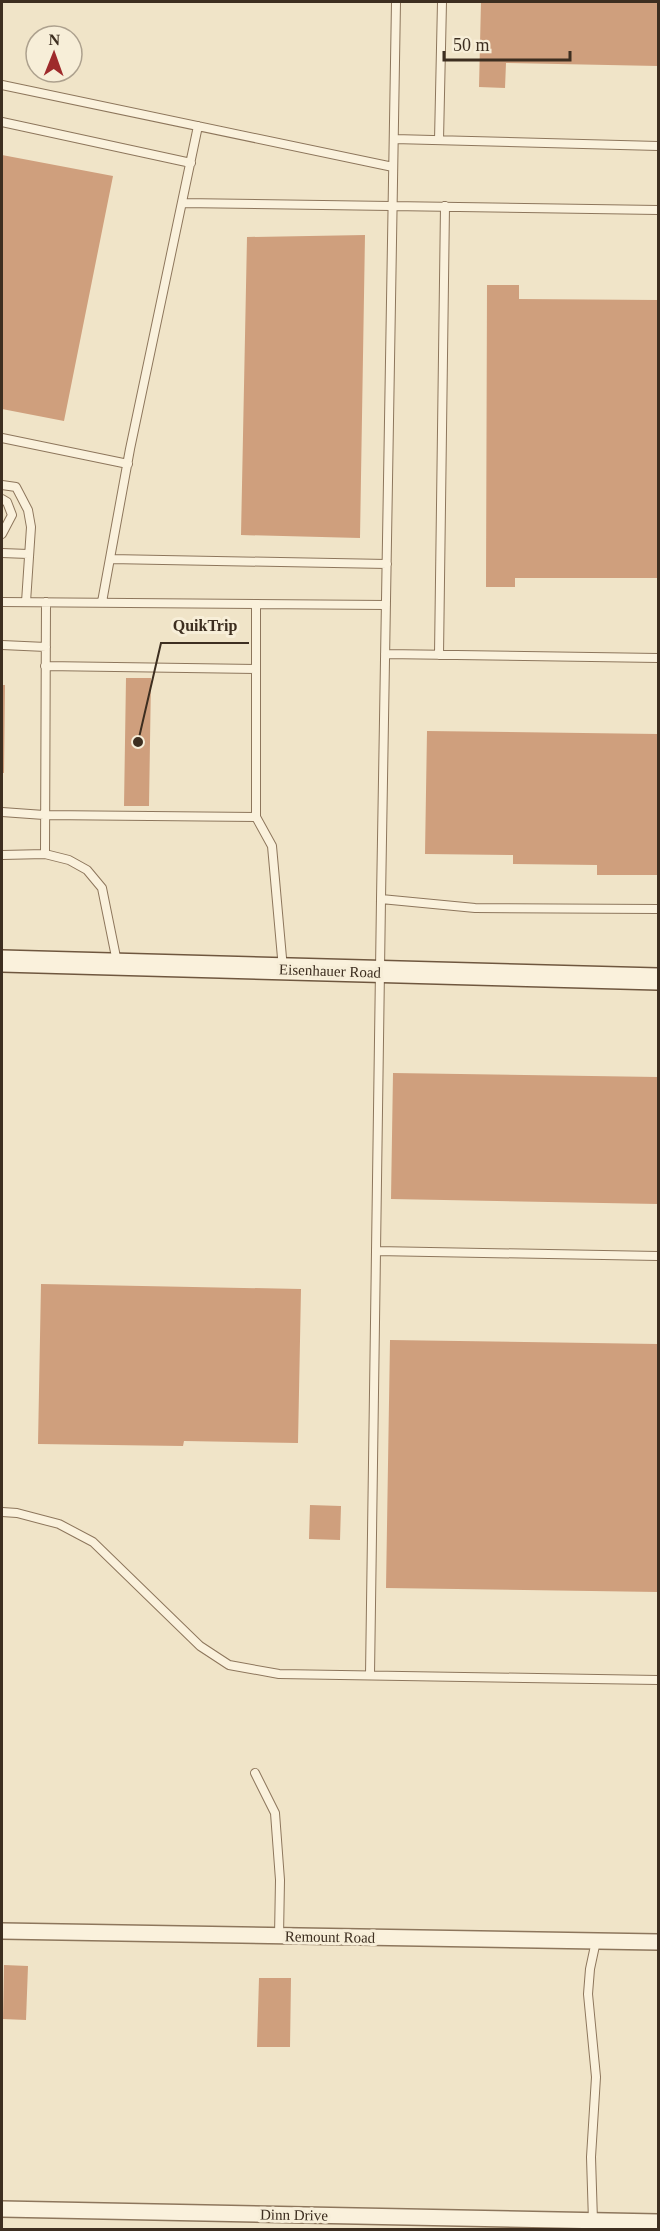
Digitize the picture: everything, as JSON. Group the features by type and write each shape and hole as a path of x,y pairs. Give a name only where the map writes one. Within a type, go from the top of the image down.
{"main road":[{"name":"Eisenhauer Road","path":"2,961 658,979"}],"street":[{"name":"Remount Road","path":"2,1931 658,1942"},
{"name":"Dinn Drive","path":"2,2209 658,2222"}],"lane":[{"path":"370,1675 396,2"},
{"path":"439,140 442,2"},
{"path":"2,85 393,167"},
{"path":"2,122 191,163"},
{"path":"102,603 128,464 198,126"},
{"path":"394,139 658,146"},
{"path":"182,203 658,210"},
{"path":"439,655 445,206"},
{"path":"2,438 128,464"},
{"path":"2,485 16,487 28,510 31,527 26,602"},
{"path":"2,499 7,502 12,515 2,534"},
{"path":"2,553 28,554"},
{"path":"110,559 387,564"},
{"path":"2,602 386,605"},
{"path":"45,854 46,602"},
{"path":"256,604 256,817 272,846 283,970"},
{"path":"2,645 46,647"},
{"path":"385,654 658,658"},
{"path":"45,666 256,669"},
{"path":"2,812 44,815 256,817"},
{"path":"2,855 45,854 69,860 87,870 102,888 118,965"},
{"path":"381,899 475,908 658,909"},
{"path":"376,1251 658,1256"},
{"path":"2,1512 17,1513 59,1524 93,1542 200,1646 229,1665 279,1674 658,1680"},
{"path":"255,1773 275,1813 280,1880 279,1936"},
{"path":"593,2221 591,2157 596,2077 588,1994 596,1941"}],"building":[{"path":"481,2 658,2 658,66 506,63 505,88 479,87"},
{"path":"2,155 113,176 64,421 2,409"},
{"path":"365,235 360,538 241,535 247,237"},
{"path":"487,285 519,285 519,299 658,300 658,578 515,578 515,587 486,587"},
{"path":"126,678 151,678 149,806 124,806"},
{"path":"2,685 5,685 4,773 2,773"},
{"path":"427,731 658,734 658,875 597,875 597,865 513,864 513,855 425,854"},
{"path":"393,1073 658,1077 658,1204 391,1199"},
{"path":"41,1284 301,1289 298,1443 184,1441 183,1446 38,1444"},
{"path":"390,1340 658,1344 658,1592 386,1588"},
{"path":"310,1505 341,1506 340,1540 309,1539"},
{"path":"4,1965 28,1966 26,2020 3,2019"},
{"path":"259,1978 291,1978 290,2047 257,2047"}],"place":[{"name":"QuikTrip","path":"138,742"}]}
